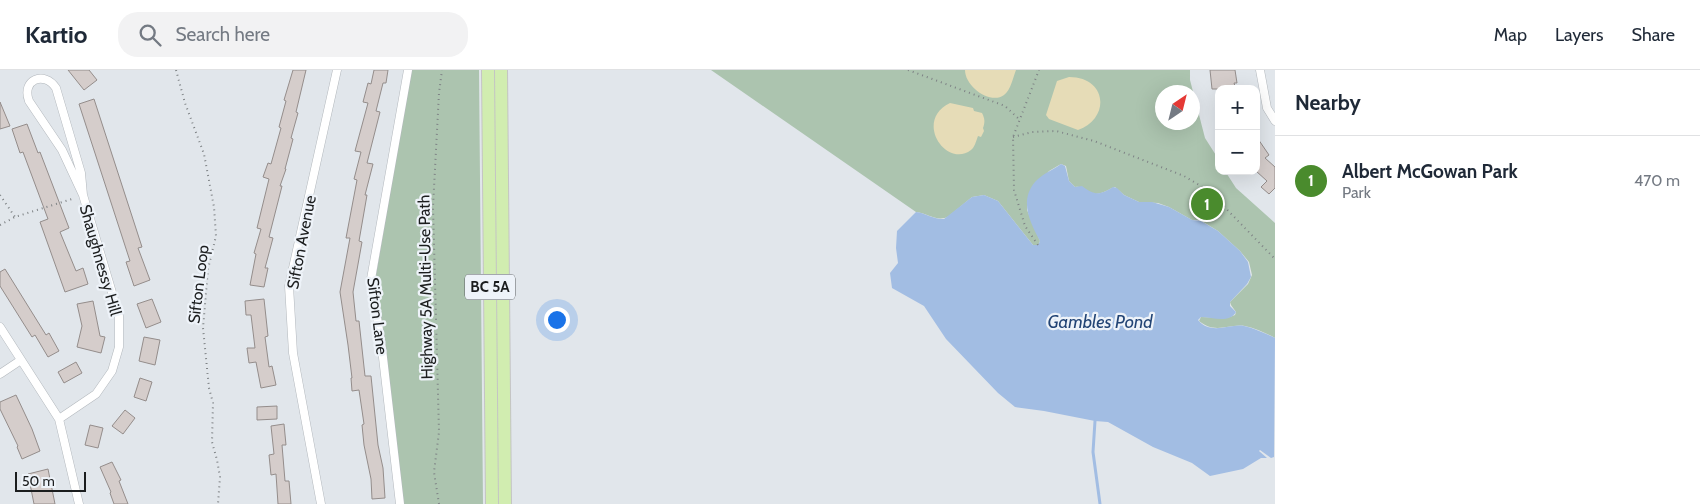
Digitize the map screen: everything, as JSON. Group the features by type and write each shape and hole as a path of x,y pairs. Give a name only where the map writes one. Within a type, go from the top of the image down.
{"main road":[{"name":"BC 5A","path":"488,70 492,504"},
{"name":"BC 5A","path":"502,70 505,504"}],"street":[{"name":"Sifton Avenue","path":"321,504 293,353 289,286 336,70"},
{"name":"Sifton Lane","path":"400,504 382,349 371,279 408,70"},
{"path":"1260,70 1267,108 1275,121"},
{"name":"Shaughnessy Hill","path":"59,419 96,394 112,371 119,347 119,316 83,195 62,150 29,101 27,95 28,88 32,81 38,78 46,78 56,88 81,173 83,195"},
{"path":"0,327 59,419 79,504"},
{"path":"0,374 21,360"}],"path":[{"name":"Sifton Loop","path":"176,70 185,103 204,154 214,207 216,236 208,269 203,328 209,388 213,403 212,442 220,478 218,504"},
{"name":"Highway 5A Multi-Use Path","path":"439,504 434,472 439,432 433,207 442,70"},
{"path":"908,70 1005,106 1020,120"},
{"path":"1038,245 1025,226 1014,190 1013,137 1039,70"},
{"path":"1013,137 1032,132 1056,131 1094,141 1184,176 1209,191 1275,259"},
{"path":"0,195 15,217"},
{"path":"0,225 15,217 83,195"}],"green space":[{"path":"410,70 479,70 483,504 402,504 376,275"},
{"path":"711,70 1190,70 1191,85 1155,85 1155,130 1200,130 1200,119 1205,138 1215,154 1215,175 1228,175 1236,188 1275,223 1275,338 1245,326 1217,328 1205,325 1199,321 1201,317 1227,318 1235,315 1236,312 1230,302 1248,284 1252,275 1249,262 1218,231 1200,220 1192,220 1169,207 1158,203 1139,202 1124,195 1115,187 1093,194 1080,187 1075,187 1069,181 1066,166 1061,164 1049,171 1027,201 1027,210 1040,241 1038,245 1033,245 998,201 984,195 972,197 945,218 937,218 920,213"}],"sand":[{"path":"965,70 1016,70 1006,93 992,98 974,88 966,76"},
{"path":"1069,77 1082,79 1091,84 1097,91 1100,99 1100,108 1096,117 1089,124 1078,130 1049,119 1046,115 1057,81"},
{"path":"950,103 973,108 974,111 982,113 984,119 984,131 981,137 978,136 971,150 962,154 952,153 944,148 934,131 934,121 939,111"}],"water":[{"name":"Gambles Pond","path":"1061,164 1065,166 1069,181 1075,187 1082,186 1094,193 1104,192 1113,187 1117,188 1124,195 1139,202 1152,202 1169,207 1192,220 1201,221 1218,231 1240,251 1248,262 1251,277 1230,302 1230,306 1236,312 1233,316 1225,319 1201,317 1198,320 1203,325 1215,328 1244,326 1275,338 1274,457 1271,458 1260,450 1267,458 1261,458 1243,469 1210,476 1192,463 1153,447 1108,422 1015,407 998,393 946,339 924,306 892,288 890,273 898,263 896,248 897,231 916,212 944,219 972,197 984,195 998,201 1033,245 1038,245 1040,241 1028,212 1027,204 1030,189 1044,174"}],"building":[{"path":"68,70 89,70 97,80 84,90"},
{"path":"293,70 306,70 291,138 293,139 269,237 273,238 265,268 268,268 264,287 250,285 256,254 254,253 261,229 257,228 269,179 263,177 268,163 271,164 281,128 279,127 286,101 284,100"},
{"path":"374,70 388,70 386,83 383,83 376,111 380,112 367,163 373,164 365,195 367,195 359,241 362,242 353,292 356,321 359,321 365,376 371,376 378,445 383,468 385,498 372,499 371,479 364,445 362,425 364,424 359,390 352,391 348,345 340,292 350,238 346,238 357,180 354,179 361,152 355,151 368,103 363,102 368,83 371,84"},
{"path":"1210,70 1235,70 1237,83 1234,83 1235,85 1215,85 1215,89 1212,89"},
{"path":"94,99 142,247 138,248 150,280 134,286 126,262 130,261 79,104"},
{"path":"0,102 10,126 0,129"},
{"path":"27,124 38,153 40,152 69,228 60,232 76,271 83,268 88,284 65,292 40,222 48,219 23,152 20,153 12,129"},
{"path":"1260,142 1269,155 1265,158 1275,167 1275,188 1269,194 1261,187 1267,181 1260,175"},
{"path":"5,269 46,335 49,333 59,351 48,357 35,335 32,337 0,286 0,272"},
{"path":"152,299 161,322 146,328 137,304"},
{"path":"264,299 268,336 265,337 269,367 272,366 276,385 261,388 256,362 249,363 247,348 255,348 251,315 246,315 245,301"},
{"path":"93,301 100,336 105,337 101,353 77,347 82,326 77,304"},
{"path":"144,337 160,340 155,365 139,361"},
{"path":"76,362 82,373 64,383 58,372"},
{"path":"140,378 152,382 146,401 134,397"},
{"path":"16,395 40,451 22,459 18,446 0,409 0,402"},
{"path":"277,406 277,419 257,420 257,407"},
{"path":"125,410 135,418 123,434 112,426"},
{"path":"284,424 286,445 282,445 285,481 289,481 291,504 278,504 276,474 271,475 269,455 274,454 271,426"},
{"path":"90,425 103,428 98,448 85,445"},
{"path":"112,462 121,480 119,481 128,504 114,504 100,467"},
{"path":"48,469 55,504 34,504 28,474"}],"waterway":[{"path":"1095,421 1093,452 1100,504"}],"place":[{"name":"Albert McGowan Park","path":"1207,204"}]}
